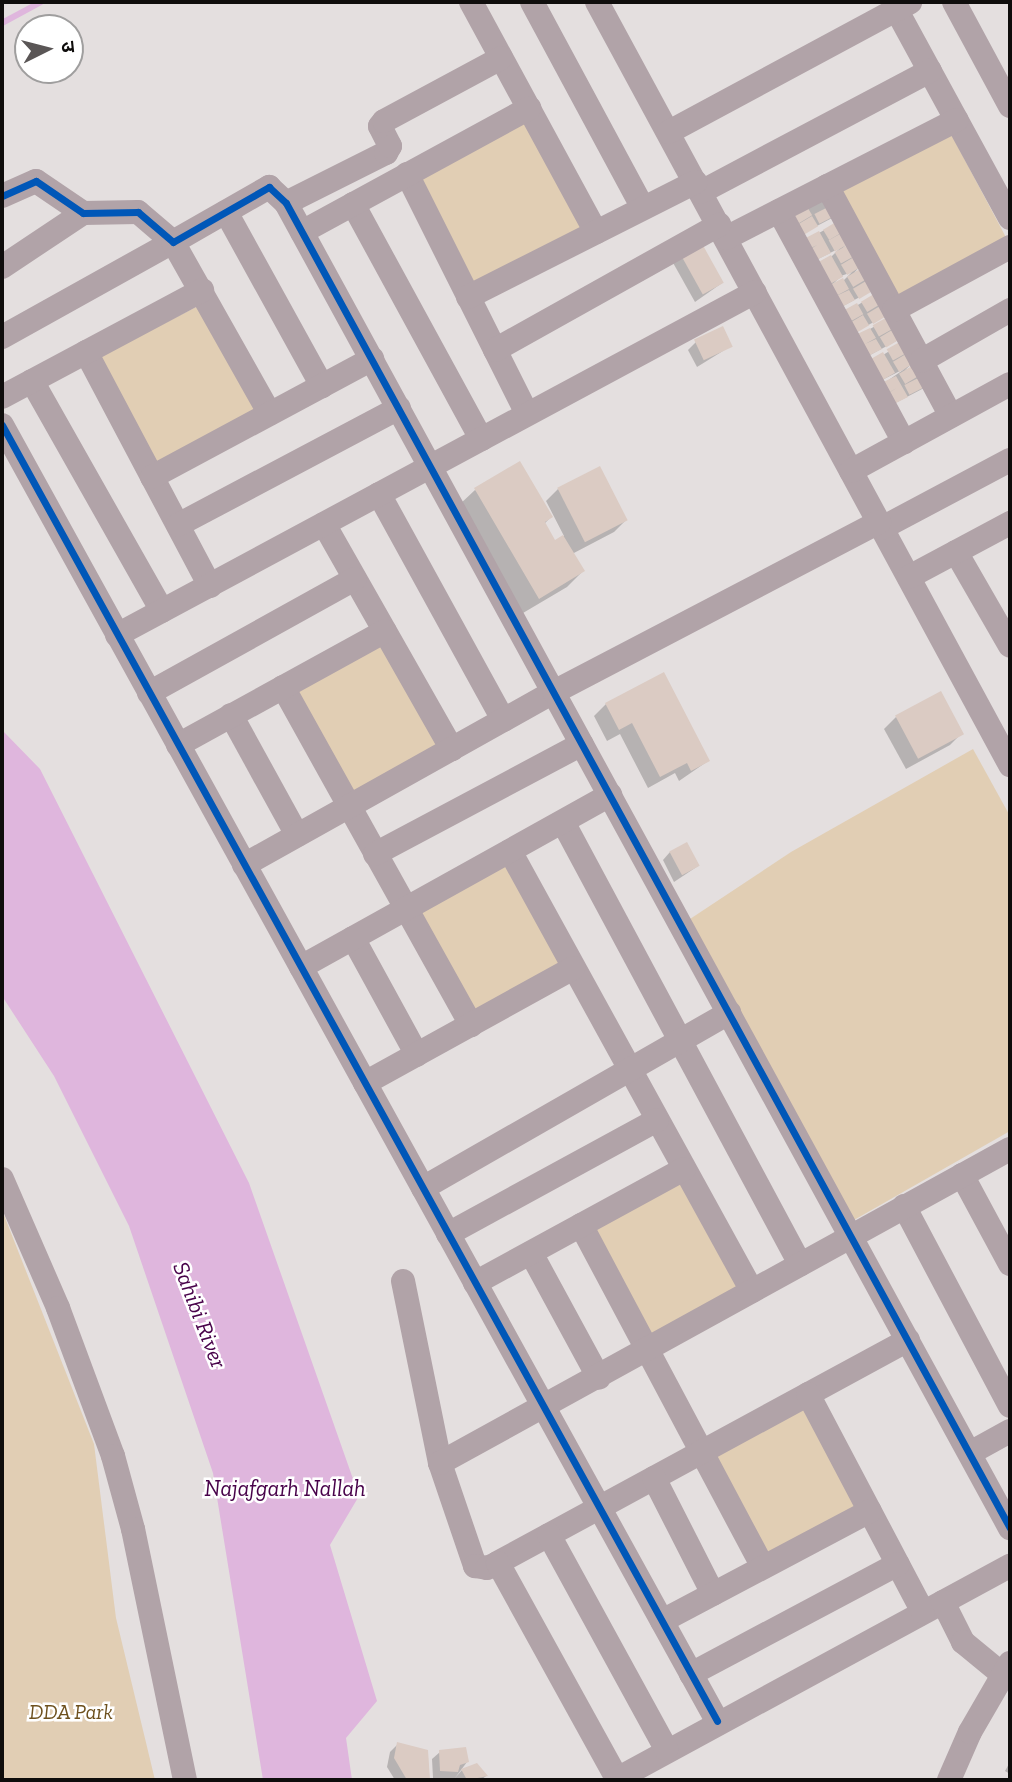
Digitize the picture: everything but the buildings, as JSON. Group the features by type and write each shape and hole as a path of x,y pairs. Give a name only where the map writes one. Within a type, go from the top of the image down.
{"street":[{"path":"532,2 643,208"},
{"path":"597,2 1010,765"},
{"path":"954,2 1010,106"},
{"path":"476,4 501,58 596,232"},
{"path":"669,132 904,6 930,71 1010,218"},
{"path":"286,203 386,153 390,146 380,126 384,121 501,58"},
{"path":"468,297 643,208 699,187 930,71"},
{"path":"302,232 528,108"},
{"path":"495,350 723,232 779,211 957,120"},
{"path":"407,174 527,414"},
{"path":"2,197 36,181 83,213"},
{"path":"827,186 951,416"},
{"path":"2,337 269,187 286,203 1010,1528"},
{"path":"353,204 481,439"},
{"path":"779,211 904,442"},
{"path":"2,267 83,213 138,212 173,242 270,414"},
{"path":"226,212 322,386"},
{"path":"894,310 1010,247"},
{"path":"2,397 202,290"},
{"path":"117,635 755,292"},
{"path":"921,360 1010,310"},
{"path":"86,352 210,586"},
{"path":"152,477 372,359"},
{"path":"32,381 162,611"},
{"path":"851,471 1010,384"},
{"path":"178,525 398,408"},
{"path":"2,425 717,1721"},
{"path":"244,865 554,692 1010,460"},
{"path":"379,494 503,720"},
{"path":"909,577 1010,523"},
{"path":"324,524 452,749"},
{"path":"956,552 1010,646"},
{"path":"149,693 355,579"},
{"path":"178,745 385,631"},
{"path":"283,687 471,1025"},
{"path":"231,716 297,835"},
{"path":"375,854 582,744"},
{"path":"301,967 610,796"},
{"path":"563,821 800,1264"},
{"path":"510,851 752,1291"},
{"path":"353,938 417,1055"},
{"path":"365,1083 573,968"},
{"path":"423,1188 729,1013"},
{"path":"449,1234 657,1120"},
{"path":"440,1463 545,1409 850,1236 1010,1149"},
{"path":"475,1283 684,1169"},
{"path":"962,1175 1010,1264"},
{"path":"2,1179 58,1308 113,1456 133,1529 186,1780"},
{"path":"904,1206 1010,1406"},
{"path":"581,1225 763,1567"},
{"path":"531,1252 599,1378"},
{"path":"403,1281 440,1463 475,1566 487,1569 908,1340"},
{"path":"808,1394 898,1564 962,1642 1007,1669 970,1731 949,1780"},
{"path":"970,1453 1010,1431"},
{"path":"654,1478 713,1594"},
{"path":"662,1621 870,1511"},
{"path":"550,1535 666,1749"},
{"path":"498,1563 615,1777 1010,1566"},
{"path":"691,1674 898,1564"}],"green space":[{"path":"527,120 585,229 475,287 418,178"},
{"path":"950,132 1007,240 898,298 841,190"},
{"path":"204,303 259,411 150,466 95,358"},
{"path":"384,638 445,747 350,800 290,690"},
{"path":"973,749 1010,816 1010,1131 854,1220 690,919 791,852"},
{"path":"505,857 565,965 470,1018 410,910"},
{"path":"683,1179 743,1287 648,1340 588,1232"},
{"name":"DDA Park","path":"2,1210 94,1444 116,1618 155,1780 2,1780"},
{"path":"803,1400 863,1508 769,1561 709,1452"}],"water":[{"name":"Najafgarh Nallah","path":"2,730 40,769 249,1183 359,1496 330,1545 377,1701 346,1738 352,1780 263,1780 213,1473 129,1226 54,1076 2,996"}],"waterway":[{"path":"2,23 41,2"}],"cycle path":[{"path":"2,196 36,181 83,213 138,212 173,242 269,187 286,203 1010,1528"},
{"path":"2,425 717,1721"}],"water label":[{"name":"Sahibi River","path":"200,1315"}]}
